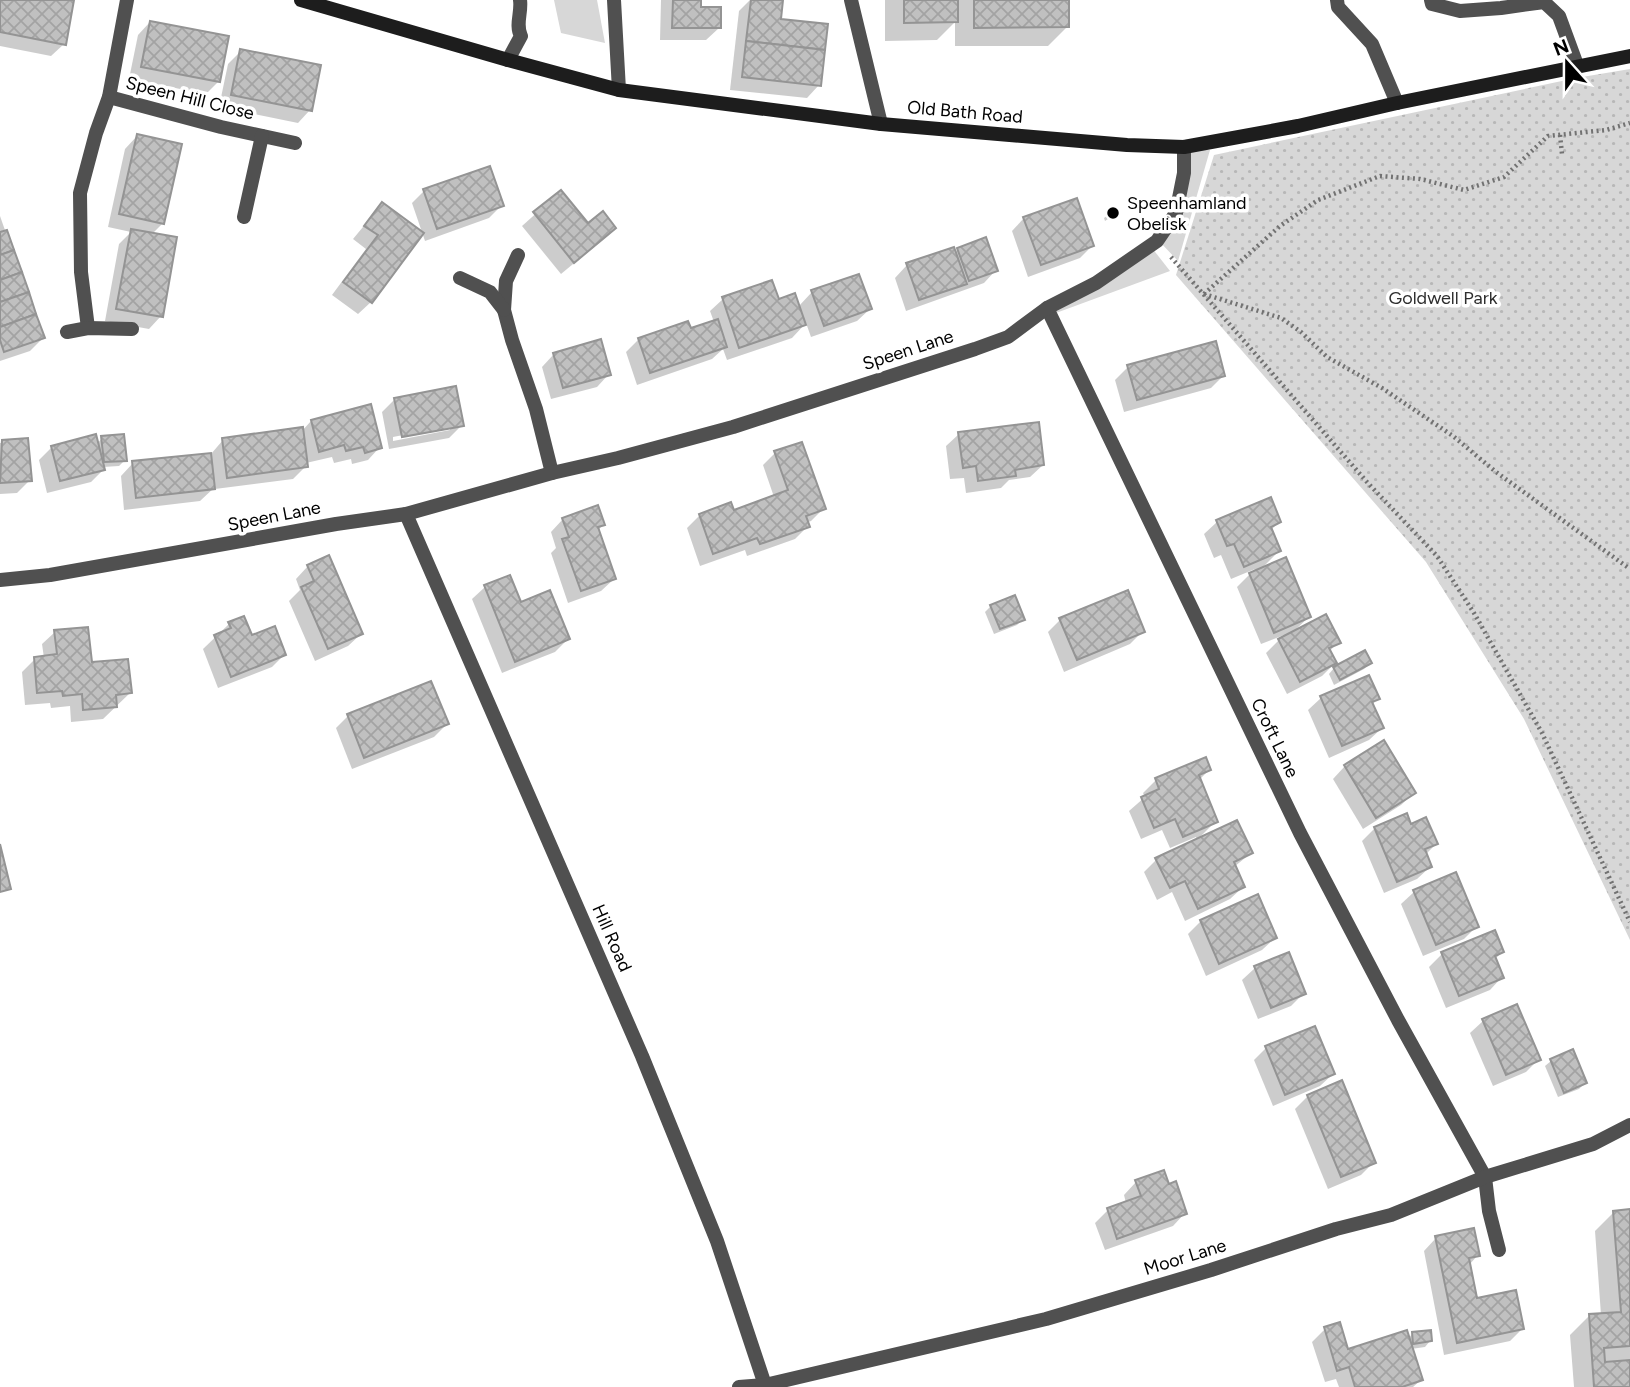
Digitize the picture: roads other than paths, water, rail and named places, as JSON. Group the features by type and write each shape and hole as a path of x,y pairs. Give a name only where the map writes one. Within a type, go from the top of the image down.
{"street":[{"name":"Speen Hill Close","path":"88,328 81,272 80,193 109,97 127,0"},
{"name":"Old Bath Road","path":"302,0 619,90 881,124 1184,147 1298,126 1577,65 1630,56"},
{"path":"508,60 521,36 517,30 520,0"},
{"path":"614,0 619,90"},
{"path":"851,0 881,124"},
{"path":"1337,0 1338,7 1373,44 1397,103"},
{"path":"1431,0 1432,4 1460,10 1544,2 1559,16 1577,65"},
{"name":"Speen Hill Close","path":"109,97 295,143"},
{"name":"Speen Hill Close","path":"244,217 262,136"},
{"name":"Speen Lane","path":"0,580 50,575 406,514 733,427 1008,337 1047,308 1096,283 1157,242 1176,213 1184,173 1184,147"},
{"path":"518,255 506,281 504,310 536,409 552,473"},
{"path":"460,278 490,292 504,310"},
{"name":"Croft Lane","path":"1047,308 1300,833 1398,1020 1485,1177"},
{"path":"66,332 88,328 132,329"},
{"name":"Hill Road","path":"406,514 642,1056 717,1241 765,1385"},
{"name":"Moor Lane","path":"739,1387 765,1385 1071,1311 1211,1270 1336,1229 1391,1215 1485,1177 1593,1144 1630,1125"},
{"path":"1485,1177 1489,1211 1499,1251"}],"place":[{"name":"Speenhamland Obelisk","path":"1113,213"}],"park label":[{"name":"Goldwell Park","path":"1443,298"}]}
